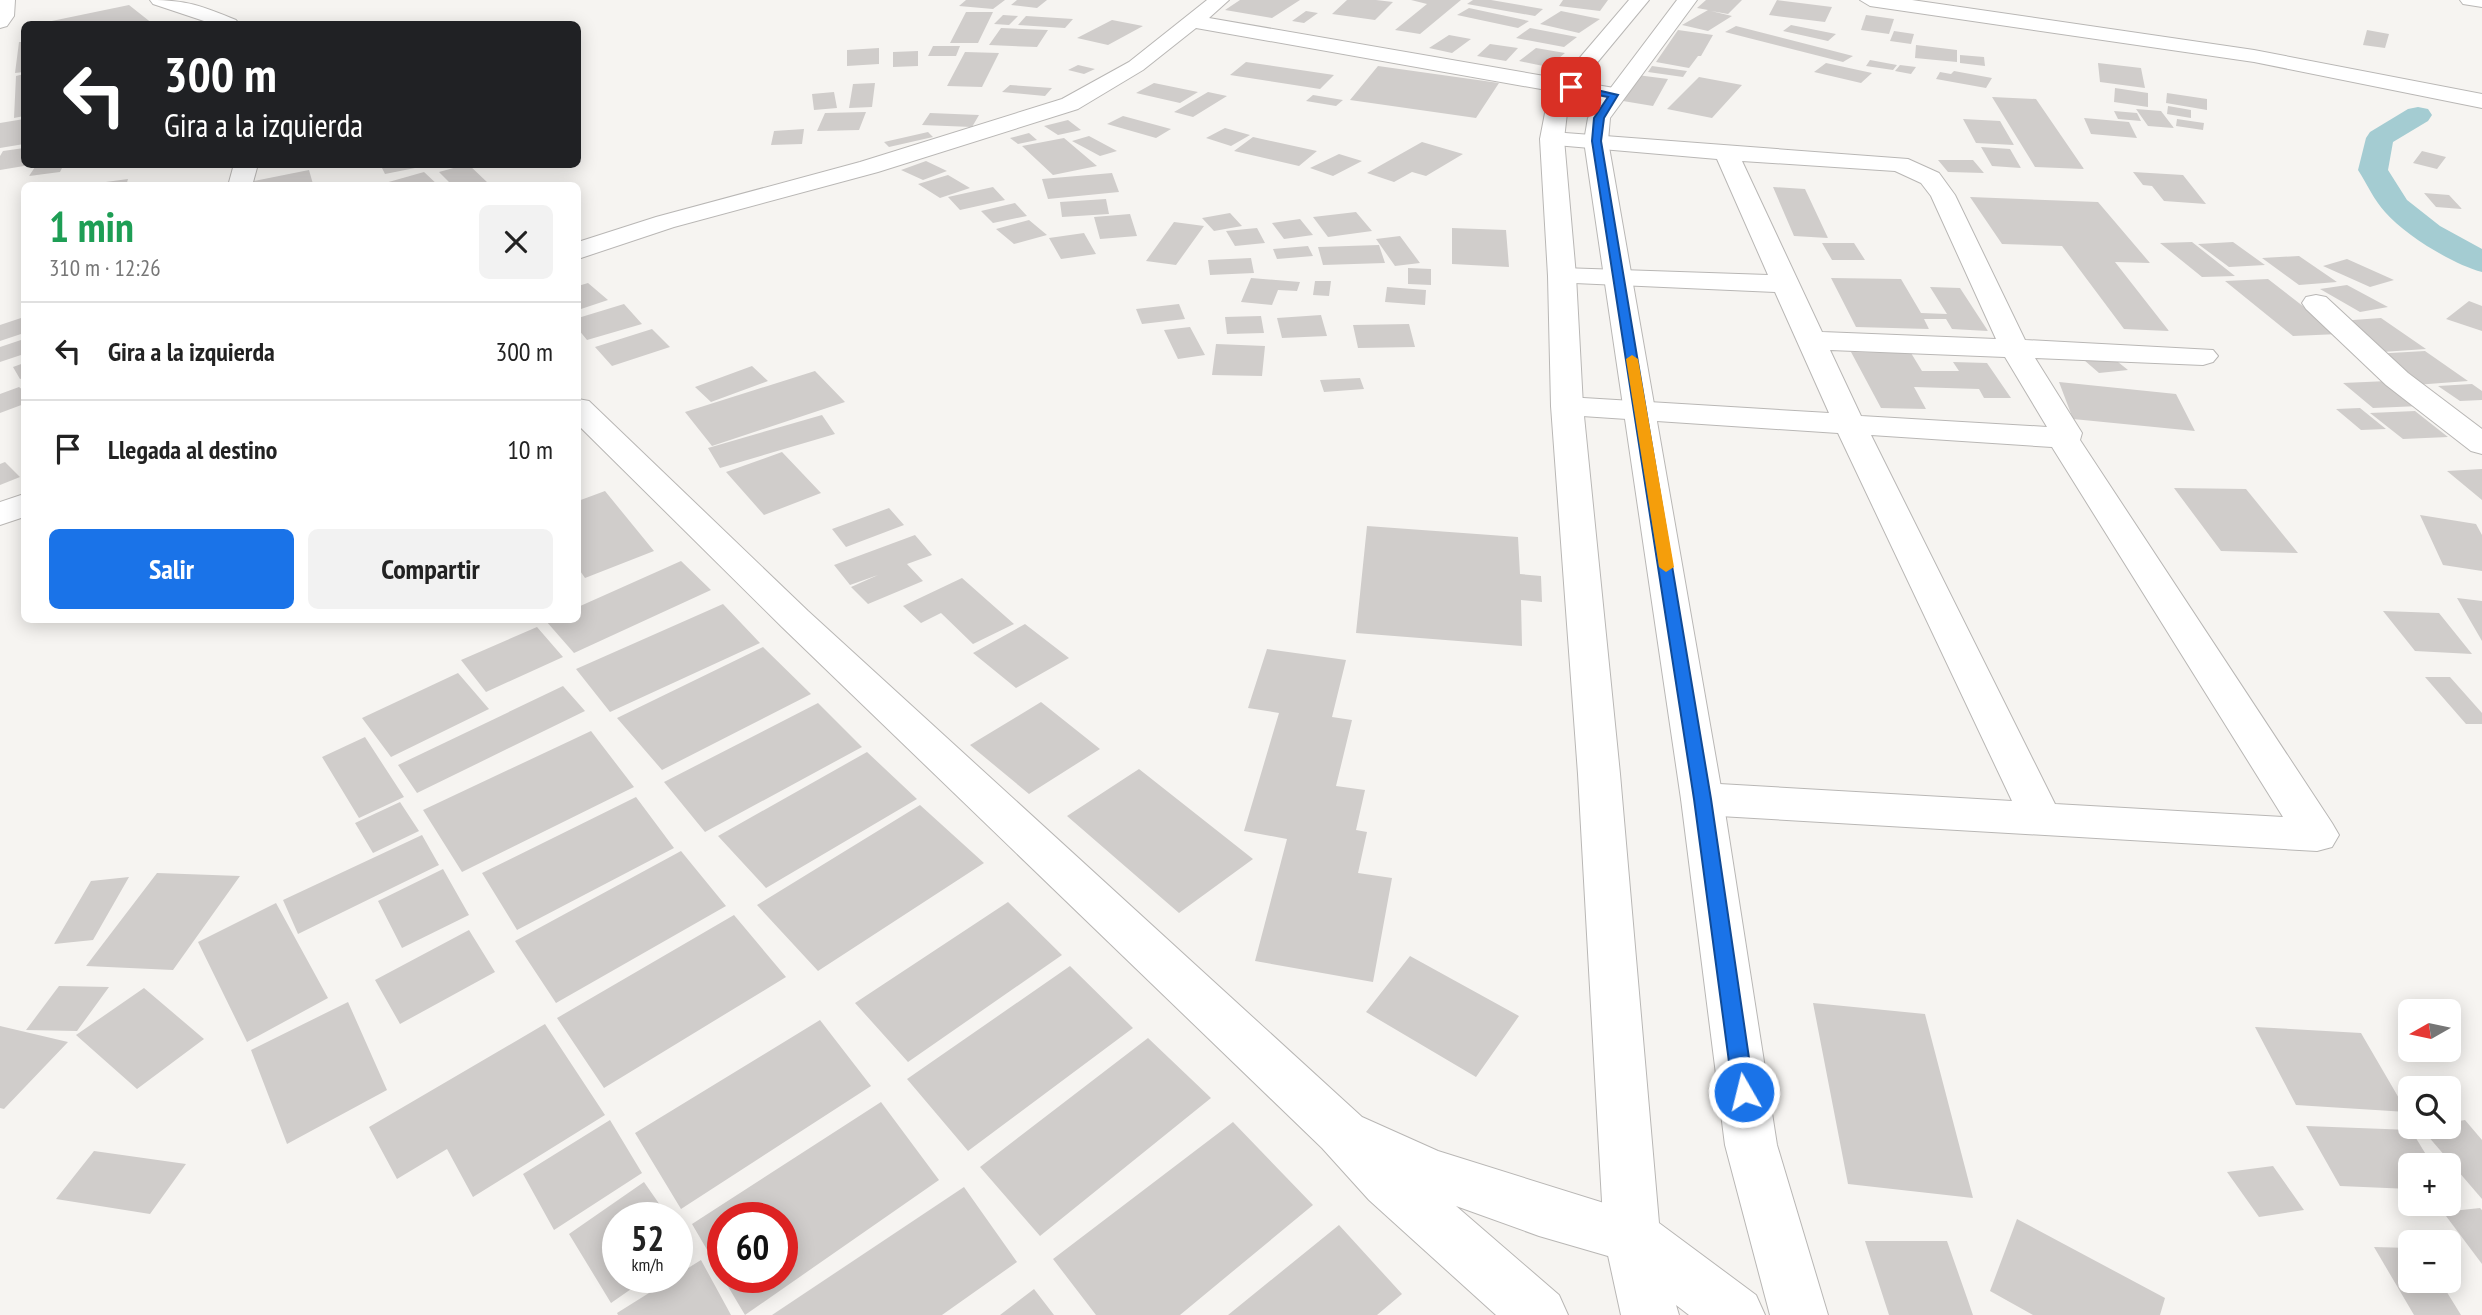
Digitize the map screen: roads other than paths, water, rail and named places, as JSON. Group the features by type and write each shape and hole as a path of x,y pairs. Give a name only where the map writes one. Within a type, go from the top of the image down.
{"street":[{"path":"0,22 4,16 5,0"},
{"path":"160,0 222,21"},
{"path":"581,250 665,222 869,167 1070,104 1136,66 1219,0"},
{"path":"1639,0 1582,68 1556,113 1552,139 1562,276 1567,406 1599,774 1632,1237 1650,1315"},
{"path":"1687,0 1599,118 1597,141 1702,799 1751,1145 1799,1315"},
{"path":"1870,0 2222,50 2395,81 2482,101"},
{"path":"2470,0 2482,1"},
{"path":"1192,21 1614,95"},
{"path":"1552,139 1900,164 1930,178 1943,195 2014,347 2066,437 1642,413 1567,406"},
{"path":"1726,153 1850,425 2042,820"},
{"path":"1562,276 1785,284"},
{"path":"2316,303 2397,379 2482,444"},
{"path":"1811,340 2203,356"},
{"path":"581,411 795,619 1340,1131 1388,1182 1539,1315"},
{"path":"1702,799 2317,835 2062,438"},
{"path":"0,515 21,505"},
{"path":"1340,1131 1426,1171 1539,1210 1632,1237 1736,1315"}],"waterway":[{"path":"2418,115 2380,138 2373,170 2396,206 2429,233 2482,262"}]}
